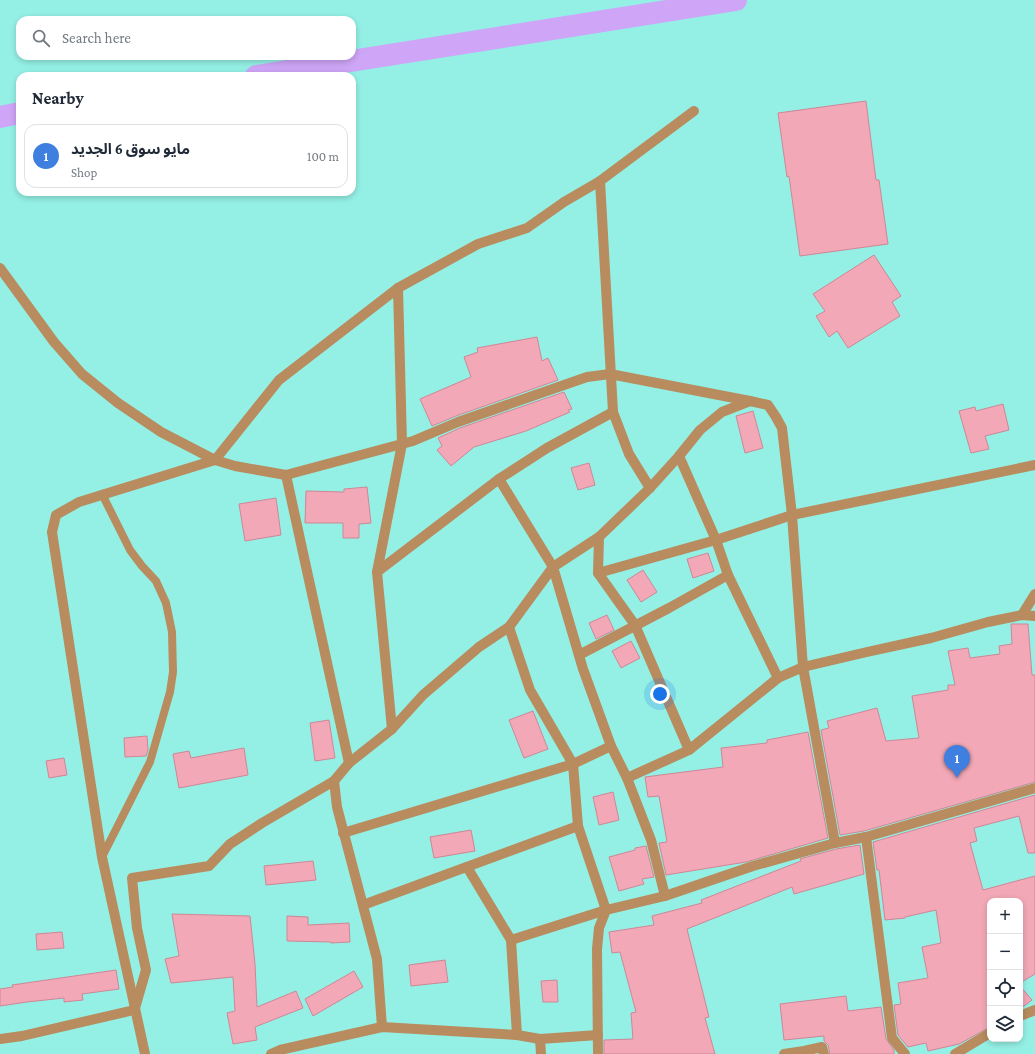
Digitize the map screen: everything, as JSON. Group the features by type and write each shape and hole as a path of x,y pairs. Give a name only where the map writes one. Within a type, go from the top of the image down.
{"street":[{"path":"145,1054 134,1010 102,858 52,532 56,515 80,502 102,494 215,460 280,380 398,288 478,244 527,228 564,202 600,181 694,112"},
{"path":"600,181 613,412 629,454 650,488"},
{"path":"0,268 54,342 82,374 118,403 161,432 215,460 235,466 286,475 413,442 458,422 587,377 610,374 750,401 768,406 782,428 792,515 803,667 835,844"},
{"path":"392,729 377,572 402,444 398,288"},
{"path":"134,1010 146,970 137,928 132,878 209,866 230,844 262,822 334,781 349,763 392,729 423,695 480,647 509,627 553,567 599,537 650,488 680,456 700,430 722,412 750,401"},
{"path":"377,572 499,479 547,448 613,412"},
{"path":"680,456 716,540 728,575 778,678"},
{"path":"598,573 716,540 792,515 1035,465"},
{"path":"286,475 349,763"},
{"path":"499,479 553,567 579,655 611,746 627,778 651,840 665,896"},
{"path":"599,537 598,573 635,625 689,750"},
{"path":"579,655 728,575"},
{"path":"1022,615 1035,594"},
{"path":"627,778 689,750 778,678 803,667 931,638 988,622 1022,615 1035,616"},
{"path":"509,627 530,690 573,764 578,826 606,910 599,928 597,949 598,1054"},
{"path":"343,833 573,764 611,746"},
{"path":"334,781 337,807 343,833 377,958 382,1027"},
{"path":"511,940 606,910 665,896 753,866 866,837 1035,788"},
{"path":"362,905 578,826"},
{"path":"866,837 892,1038 905,1054"},
{"path":"467,867 511,940 517,1035"},
{"path":"0,1039 22,1036 134,1010"},
{"path":"1023,1015 1035,1010"},
{"path":"271,1054 280,1050 382,1027 517,1035 540,1039 598,1035"},
{"path":"955,1054 987,1035"},
{"path":"540,1039 541,1054"},
{"path":"784,1054 822,1047 824,1054"}],"lane":[{"path":"102,494 130,550 156,581 166,603 172,632 173,672 170,692 150,762 102,858"}],"building":[{"path":"866,101 876,180 879,180 888,244 800,256 789,176 787,177 778,113"},
{"path":"874,255 901,296 892,302 900,316 848,348 837,331 829,337 816,316 825,311 813,294"},
{"path":"537,337 542,361 548,358 558,380 432,426 420,399 471,377 464,357 478,352 477,348"},
{"path":"564,392 572,409 568,410 570,412 526,431 474,447 451,466 437,450 442,446 438,438 460,428"},
{"path":"1003,404 1009,430 985,436 989,449 971,453 959,411 975,407 976,411"},
{"path":"753,411 763,448 745,453 736,416"},
{"path":"589,463 595,485 578,490 571,468"},
{"path":"367,487 371,523 359,524 359,538 343,538 343,523 305,523 306,491 344,492 344,489"},
{"path":"276,498 281,535 245,541 239,504"},
{"path":"708,553 714,571 693,578 687,559"},
{"path":"643,570 657,592 641,602 627,580"},
{"path":"607,615 614,630 596,639 589,623"},
{"path":"1011,624 1028,624 1032,675 1035,675 1035,782 864,831 840,835 821,730 829,728 827,721 877,708 886,741 919,738 912,696 948,690 948,685 955,685 948,651 968,648 970,658 1000,654 999,646 1012,644"},
{"path":"631,641 640,658 621,668 612,651"},
{"path":"533,711 548,749 524,758 509,720"},
{"path":"329,720 335,758 315,761 310,723"},
{"path":"808,732 828,838 746,862 666,875 659,843 667,842 659,796 648,797 645,777 723,767 721,748 767,743 767,740"},
{"path":"147,736 148,750 146,756 125,757 124,738"},
{"path":"244,748 248,775 179,788 173,754 189,751 191,758"},
{"path":"64,758 67,775 49,778 46,761"},
{"path":"613,792 619,820 599,825 593,797"},
{"path":"1035,795 1035,853 1028,853 1019,816 974,828 977,841 970,843 983,890 1035,876 1035,974 1023,981 1023,898 987,898 987,1029 959,1044 928,1051 926,1043 908,1047 898,1035 894,1005 901,1004 898,983 928,978 922,947 941,943 936,910 905,918 885,920 879,870 877,870 873,842"},
{"path":"471,830 475,851 434,858 430,837"},
{"path":"860,845 864,874 794,894 792,887 687,929 709,1017 705,1018 715,1054 604,1054 604,1040 633,1039 631,1013 636,1012 620,952 612,953 609,932 654,925 652,916 702,903 701,900 801,861 800,859 836,849"},
{"path":"646,846 654,877 642,879 644,884 619,891 609,857 635,850 635,848"},
{"path":"313,861 316,880 266,885 264,866"},
{"path":"172,914 250,916 255,964 257,1007 296,991 303,1008 255,1027 257,1040 233,1044 227,1013 235,1011 233,977 171,983 165,959 179,956"},
{"path":"287,916 308,917 308,925 349,923 350,942 331,943 287,941"},
{"path":"62,932 64,948 37,950 36,934"},
{"path":"445,960 448,982 411,986 409,965"},
{"path":"116,970 119,989 82,994 83,1000 64,1002 64,998 0,1006 0,989 13,987 12,985"},
{"path":"354,971 363,987 313,1016 305,999"},
{"path":"557,980 558,1002 543,1002 541,981"},
{"path":"1023,990 1032,1000 1023,1007"},
{"path":"846,996 848,1011 881,1007 886,1039 894,1050 894,1054 830,1054 828,1045 824,1041 824,1036 784,1040 780,1004"}],"waterway":[{"path":"281,72 736,0"},
{"path":"0,117 16,114"}],"place":[{"name":"مايو سوق 6 الجديد","path":"957,778"}]}
